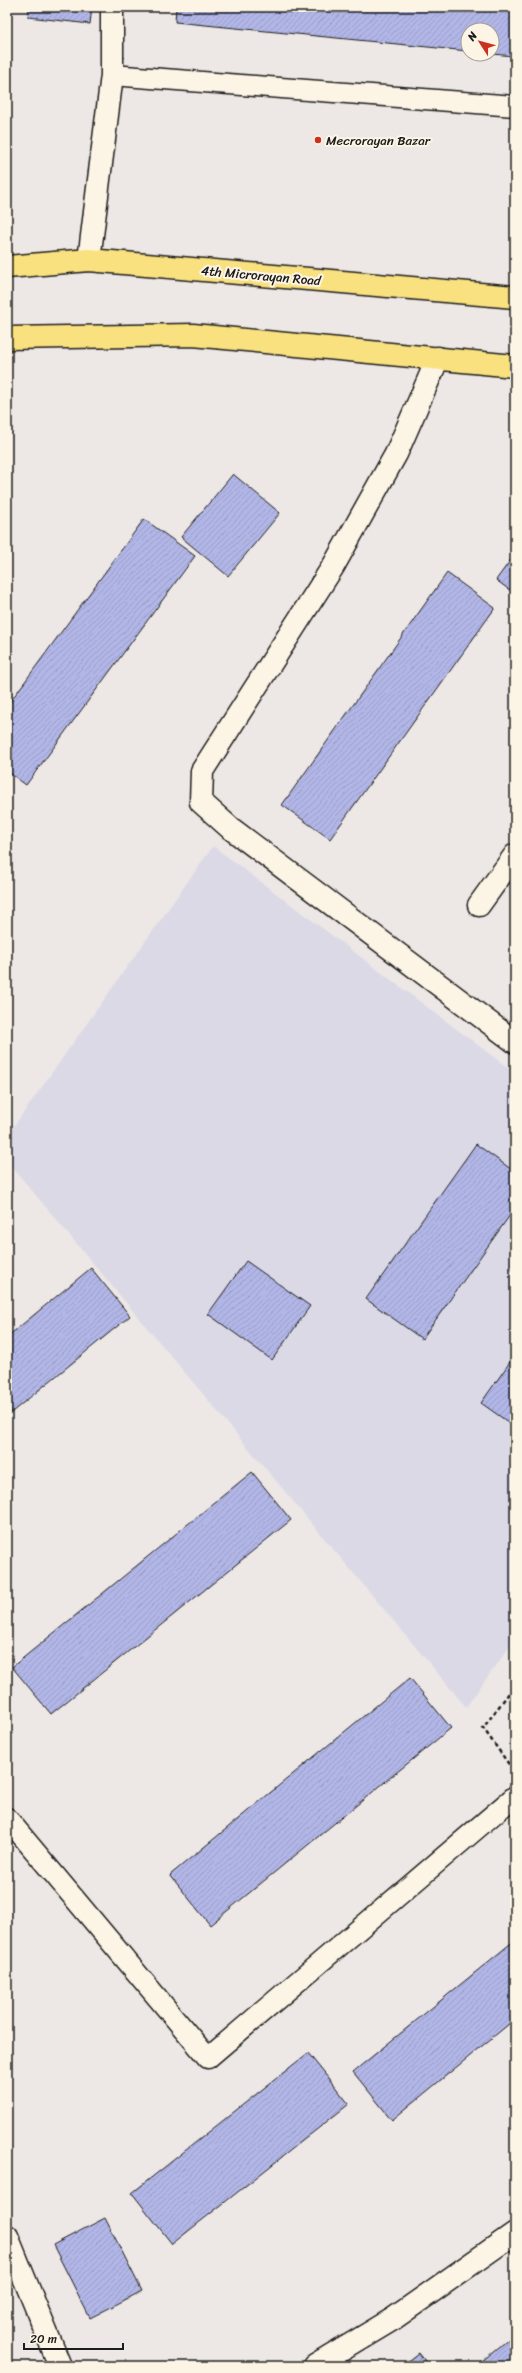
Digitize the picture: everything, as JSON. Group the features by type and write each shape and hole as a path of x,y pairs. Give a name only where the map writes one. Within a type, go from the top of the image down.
{"main road":[{"name":"4th Microrayan Road","path":"7,267 89,260 515,297"},
{"path":"7,338 193,335 515,366"}],"street":[{"path":"89,260 112,74 112,7"},
{"path":"438,358 396,454 334,565 202,770 202,802 229,827 515,1042"},
{"path":"479,904 515,855"},
{"path":"315,2366 393,2319 515,2233"},
{"path":"7,2236 60,2366"}],"lane":[{"path":"112,74 515,106"},
{"path":"7,1818 208,2058 515,1796"}],"path":[{"path":"515,1684 483,1728 515,1772"}],"shaded area":[{"path":"213,846 515,1073 515,1639 466,1707 7,1161 7,1136"}],"building":[{"path":"29,7 92,7 90,24 28,17"},
{"path":"176,7 515,7 514,56 500,55 500,22 460,22 460,50 175,22"},
{"path":"233,474 280,513 228,576 181,537"},
{"path":"144,519 195,556 26,785 7,771 7,706"},
{"path":"515,554 515,594 496,580"},
{"path":"447,573 495,608 330,839 282,805"},
{"path":"476,1144 515,1172 515,1208 422,1339 366,1299"},
{"path":"246,1261 310,1306 272,1360 208,1314"},
{"path":"91,1268 130,1316 7,1416 7,1337"},
{"path":"515,1355 515,1427 481,1403"},
{"path":"252,1472 291,1520 51,1714 12,1667"},
{"path":"410,1678 451,1728 210,1925 170,1875"},
{"path":"515,1940 515,2019 392,2120 353,2072"},
{"path":"308,2053 349,2104 172,2244 132,2193"},
{"path":"105,2218 142,2291 90,2318 53,2245"},
{"path":"515,2334 515,2366 476,2366"},
{"path":"419,2353 429,2366 402,2366"}],"place":[{"name":"Mecrorayan Bazar","path":"318,140"}]}
